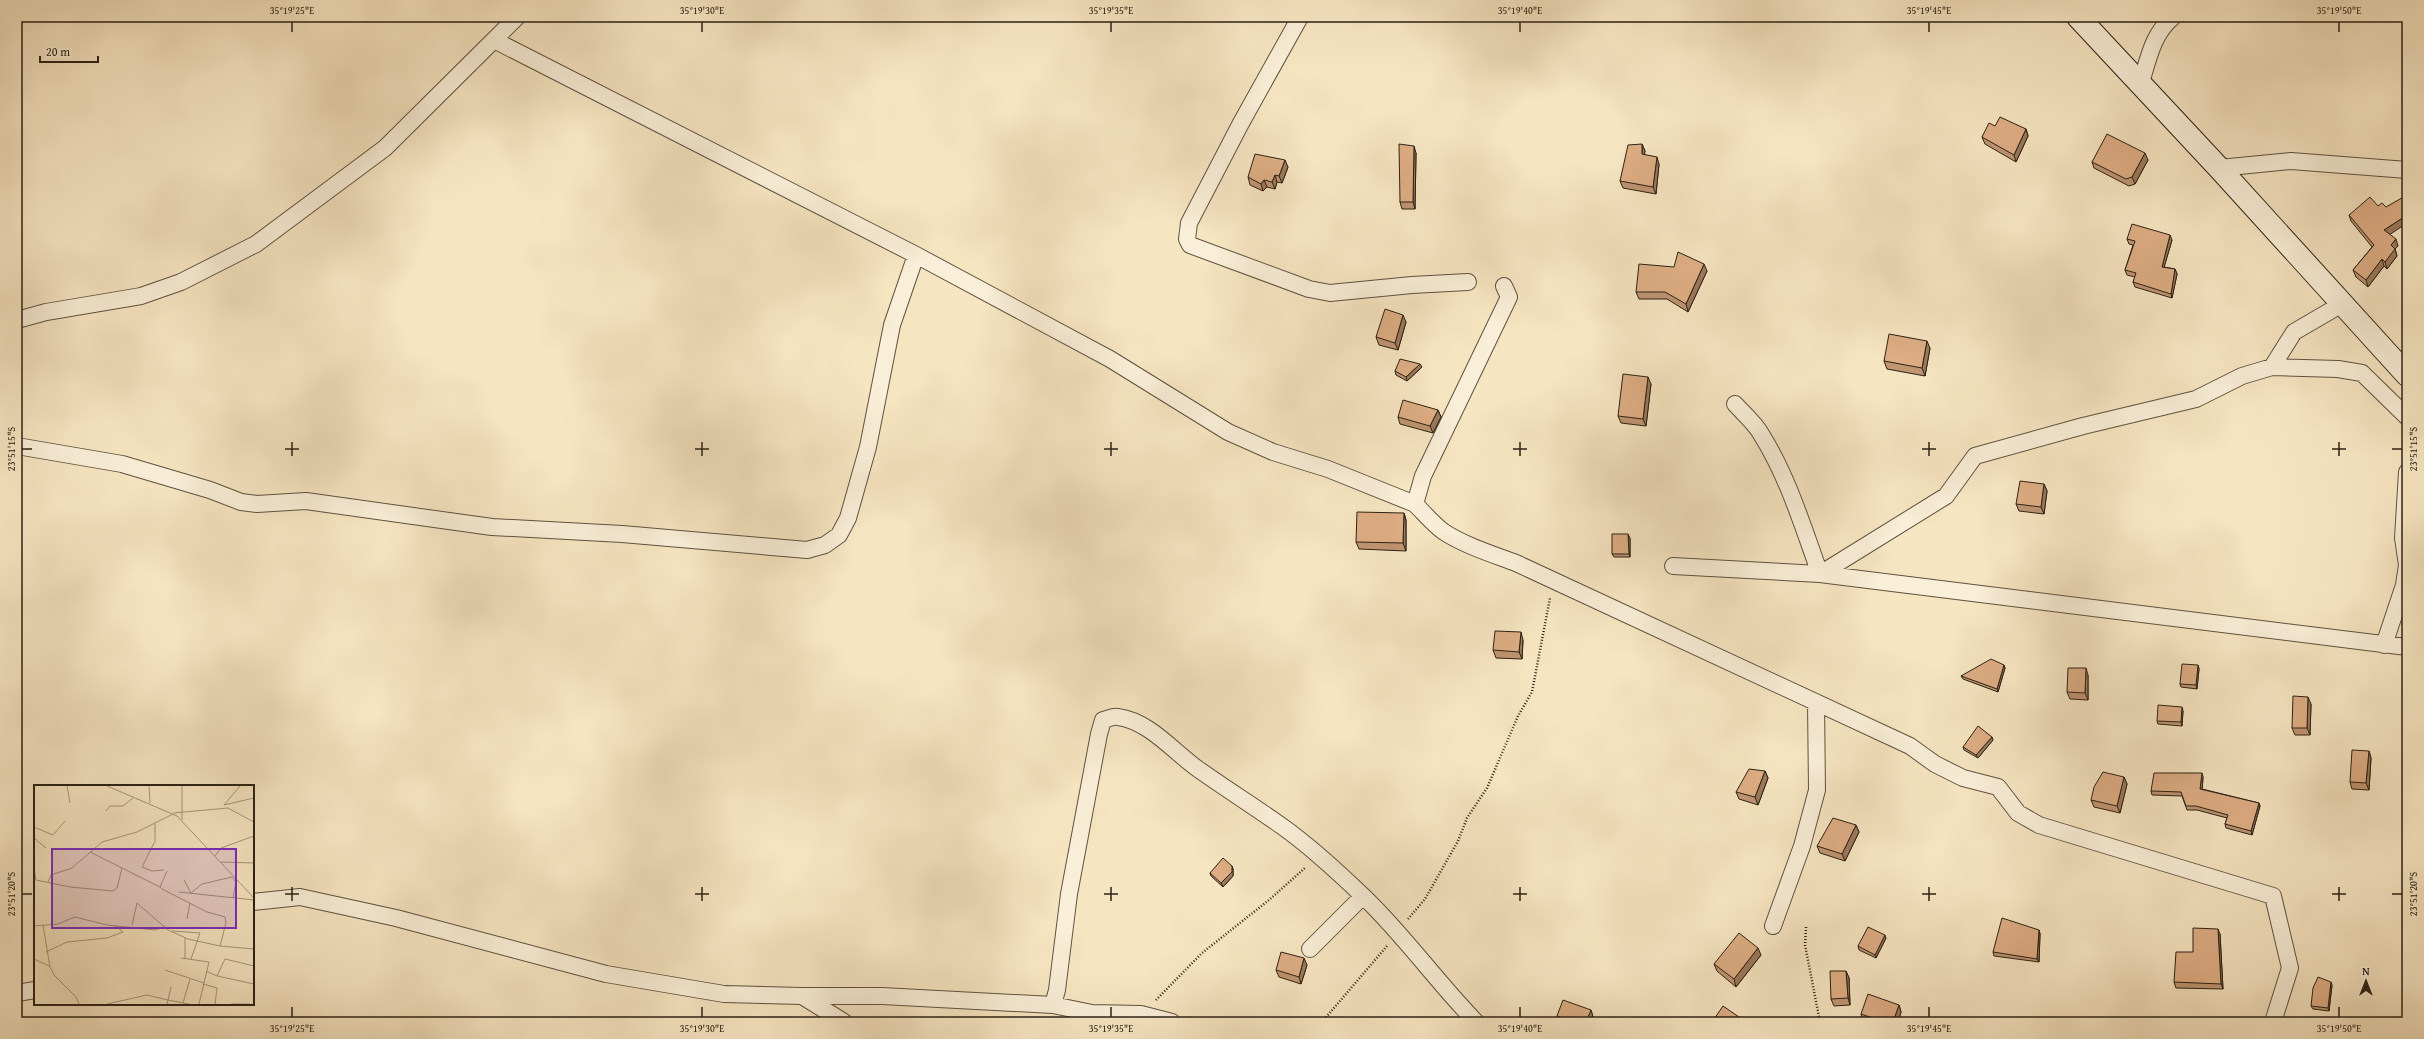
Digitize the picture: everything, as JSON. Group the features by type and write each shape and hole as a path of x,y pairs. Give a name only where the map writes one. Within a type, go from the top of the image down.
{"main road":[{"path":"2078,17 2140,86 2219,168 2407,375"}],"street":[{"path":"17,320 46,312 141,296 181,282 256,244 385,148 517,17"},
{"path":"1300,17 1241,123 1189,223 1187,239 1190,245 1309,289 1330,293 1412,285 1468,282"},
{"path":"2140,86 2153,42 2165,24 2173,17"},
{"path":"494,40 916,255 1110,359 1228,432 1273,452 1328,469 1415,504 1444,532 1468,545 1516,563 1910,746 1935,764 1963,778 1998,787 2018,813 2039,825 2273,896 2290,968 2273,1022"},
{"path":"2219,168 2291,161 2407,170"},
{"path":"17,446 122,464 210,490 241,502 257,504 306,501 492,528 622,534 807,550 825,545 839,535 848,518 868,447 892,325 916,255"},
{"path":"1415,504 1423,476 1509,297 1504,286"},
{"path":"2272,367 2294,332 2342,304"},
{"path":"1820,574 1946,496 1975,456 2083,426 2196,399 2242,376 2272,367 2338,369 2362,373 2407,417"},
{"path":"1735,404 1761,433 1776,463 1790,493 1820,574"},
{"path":"2384,645 2404,585 2406,565 2403,538 2407,472"},
{"path":"1673,566 1820,574 2407,647"},
{"path":"1773,926 1802,846 1817,790 1816,702"},
{"path":"1053,1005 1057,990 1069,894 1103,720 1116,716 1131,721 1150,732 1197,769 1284,828 1318,856 1364,896 1397,931 1454,1000 1476,1022"},
{"path":"1310,949 1364,896"},
{"path":"254,902 300,897 404,920 606,974 724,994 882,996 1053,1005 1092,1013 1129,1016 1141,1014 1172,1022"},
{"path":"17,993 34,990"},
{"path":"802,996 844,1022"}],"path":[{"path":"1322,1022 1425,899 1451,854 1467,818 1487,788 1518,716 1532,692 1553,581"},
{"path":"1141,1014 1202,953 1270,900 1318,856"},
{"path":"1806,927 1805,945 1820,1022"}],"building":[{"path":"2000,117 2026,129 2014,155 1982,137 1989,123 1995,126"},
{"path":"2107,134 2145,153 2132,177 2126,179 2092,162"},
{"path":"1399,144 1414,146 1413,202 1400,202"},
{"path":"1642,144 1642,154 1657,157 1653,187 1620,181 1628,145"},
{"path":"1255,154 1285,160 1279,176 1275,175 1272,182 1264,180 1261,184 1248,177"},
{"path":"2407,195 2407,215 2384,230 2396,239 2391,245 2395,249 2385,262 2382,259 2366,280 2353,270 2374,245 2349,215 2370,197 2378,206 2382,203 2386,207"},
{"path":"2132,224 2170,235 2162,267 2175,269 2171,294 2133,282 2136,273 2125,270 2135,241 2127,239"},
{"path":"1678,252 1704,264 1686,304 1665,292 1636,292 1639,264 1674,267"},
{"path":"1385,309 1403,315 1395,343 1376,337"},
{"path":"1889,334 1927,341 1922,368 1884,361"},
{"path":"1400,359 1420,364 1406,377 1395,371"},
{"path":"1623,374 1648,377 1643,419 1618,416"},
{"path":"1403,400 1438,410 1430,426 1398,417"},
{"path":"2020,481 2044,484 2041,507 2016,504"},
{"path":"1357,512 1404,513 1403,543 1356,542"},
{"path":"1612,534 1628,534 1629,554 1612,554"},
{"path":"1495,631 1521,632 1519,652 1493,650"},
{"path":"1991,659 2004,665 1997,689 1961,676"},
{"path":"2182,664 2198,665 2196,685 2180,684"},
{"path":"2068,668 2086,668 2085,693 2067,692"},
{"path":"2293,696 2308,697 2307,728 2292,728"},
{"path":"2158,705 2182,707 2181,722 2157,721"},
{"path":"1978,726 1992,737 1976,755 1963,747"},
{"path":"2352,750 2369,751 2366,783 2350,782"},
{"path":"1749,769 1765,771 1755,797 1736,792"},
{"path":"2103,772 2124,777 2117,806 2091,800 2094,787"},
{"path":"2154,773 2202,773 2200,789 2259,803 2251,831 2225,824 2228,815 2196,806 2186,806 2181,792 2151,791"},
{"path":"1833,818 1856,825 1842,854 1817,846"},
{"path":"1223,858 1232,866 1232,872 1221,883 1210,873"},
{"path":"2002,918 2039,930 2037,959 1993,952"},
{"path":"1868,927 1885,935 1875,955 1858,946"},
{"path":"2193,928 2218,929 2221,984 2174,982 2176,952 2193,952"},
{"path":"1739,933 1758,948 1734,979 1714,964"},
{"path":"1281,952 1304,958 1299,977 1276,970"},
{"path":"1830,971 1846,971 1848,998 1831,999"},
{"path":"2318,977 2331,982 2328,1008 2311,1006 2313,988"},
{"path":"1868,994 1899,1005 1893,1022 1884,1022 1861,1014"},
{"path":"1563,1000 1591,1010 1586,1022 1574,1022 1557,1016"},
{"path":"1723,1006 1742,1019 1740,1022 1712,1022"}]}
